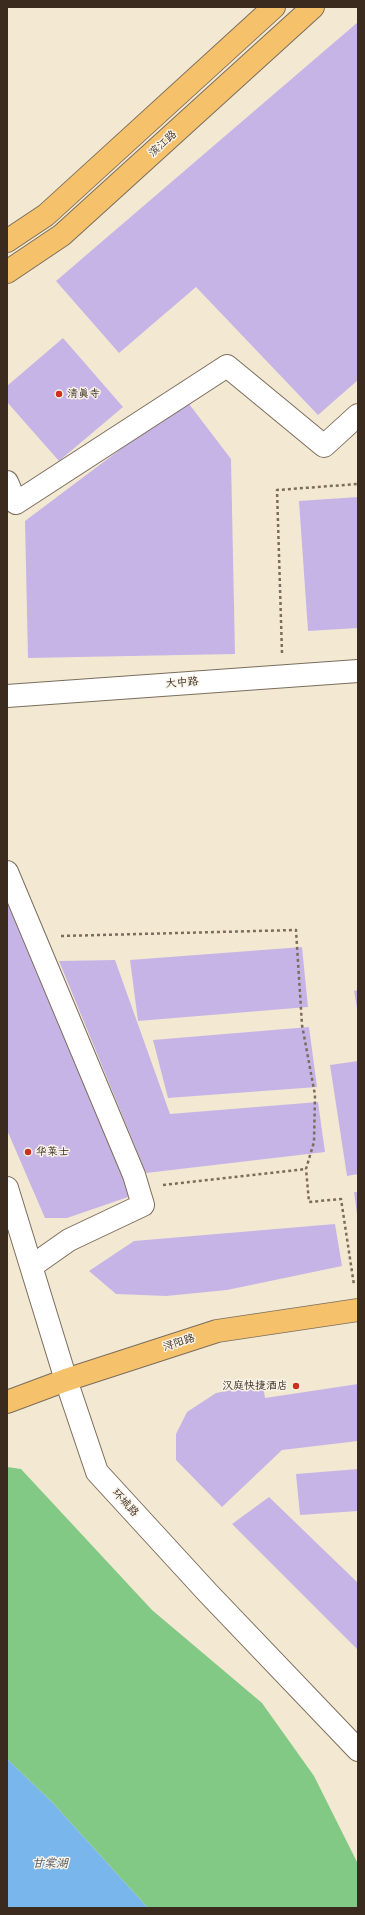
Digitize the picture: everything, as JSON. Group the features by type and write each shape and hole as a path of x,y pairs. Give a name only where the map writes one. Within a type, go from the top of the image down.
{"main road":[{"path":"7,241 46,215 274,7"},
{"name":"滨江路","path":"7,272 62,235 313,7"},
{"name":"浔阳路","path":"7,1402 66,1380 217,1331 358,1310"}],"street":[{"path":"7,482 16,503 227,366 324,446 358,415"},
{"name":"大中路","path":"7,696 358,671"},
{"path":"7,872 138,1188 143,1205 70,1240 32,1266"},
{"name":"环城路","path":"7,1188 66,1380 97,1472 208,1593 358,1750"}],"path":[{"path":"283,676 277,490 358,484"},
{"path":"35,937 296,930 302,1025 315,1095 314,1142 306,1168 309,1202 341,1199 354,1286"},
{"path":"138,1188 306,1168"}],"green space":[{"path":"7,1467 21,1469 152,1610 262,1703 314,1776 358,1864 358,1908 148,1908 51,1801 7,1759"}],"water":[{"name":"甘棠湖","path":"7,1759 51,1801 148,1908 7,1908"}],"building":[{"path":"358,22 358,380 318,415 196,287 119,353 56,281"},
{"name":"清真寺","path":"63,338 123,407 59,461 7,402 7,386"},
{"path":"186,400 231,459 235,654 28,658 25,521"},
{"path":"358,497 358,628 308,631 299,501"},
{"path":"7,898 131,1196 67,1218 45,1218 7,1130"},
{"path":"302,947 308,1007 138,1021 130,960"},
{"path":"115,960 170,1114 318,1102 325,1152 146,1173 59,961"},
{"path":"358,990 358,1008 357,1008 354,991"},
{"path":"309,1027 317,1087 168,1098 153,1040"},
{"path":"358,1061 358,1174 347,1176 330,1065"},
{"path":"354,1192 358,1192 357,1214"},
{"path":"335,1224 342,1266 227,1290 166,1296 116,1294 89,1271 134,1241"},
{"path":"263,1384 265,1398 358,1384 358,1441 282,1450 222,1507 176,1460 176,1434 187,1412 216,1393"},
{"path":"358,1469 358,1511 300,1515 296,1474"},
{"path":"269,1497 358,1583 358,1650 232,1524"}],"place":[{"name":"清真寺","path":"59,394"},
{"name":"华莱士","path":"28,1152"},
{"name":"汉庭快捷酒店","path":"296,1386"}]}
